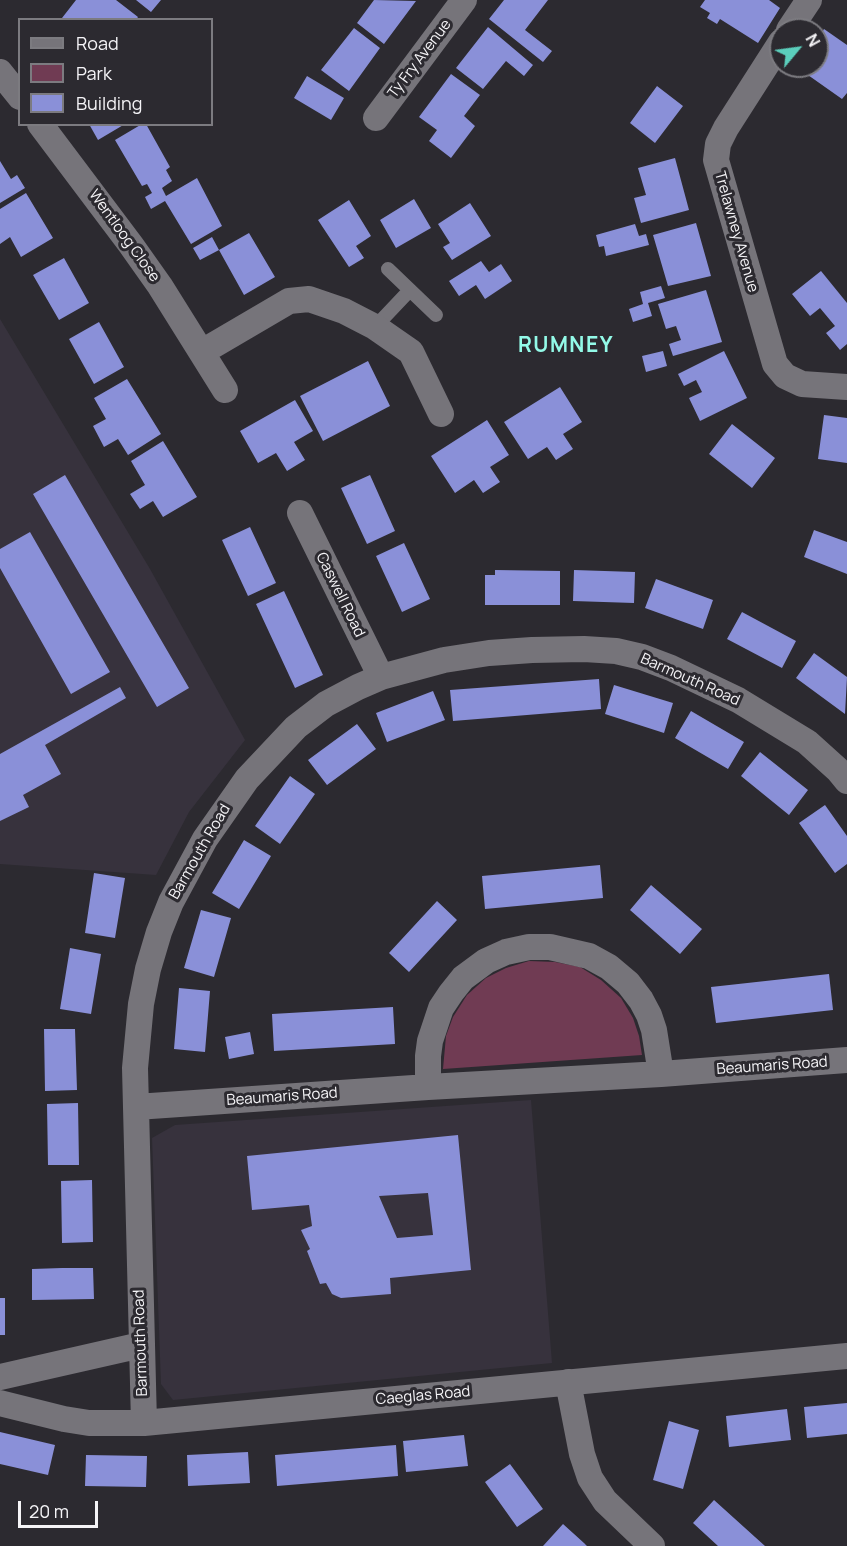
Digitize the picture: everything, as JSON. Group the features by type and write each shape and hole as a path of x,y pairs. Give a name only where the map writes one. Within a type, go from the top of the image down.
{"street":[{"name":"Ty Fry Avenue","path":"376,118 464,0"},
{"path":"797,18 808,0"},
{"name":"Trelawney Avenue","path":"769,61 726,128 718,144 716,160 775,364 785,376 802,384 847,387"},
{"path":"0,72 18,95"},
{"name":"Wentloog Close","path":"42,126 131,244 225,390"},
{"path":"202,352 289,301 309,299 344,311 375,327 411,352 441,414"},
{"name":"Caswell Road","path":"300,513 381,677"},
{"name":"Barmouth Road","path":"144,1423 136,1042 147,969 159,932 188,867 232,798 259,765 296,727 326,704 381,677 444,660 489,653 584,649 616,651 642,657 671,668 738,700 807,742 847,781"},
{"path":"428,1087 430,1041 441,1008 451,993 464,978 486,961 506,952 530,947 550,947 589,956 609,967 628,983 649,1015 654,1030 661,1074"},
{"name":"Beaumaris Road","path":"136,1107 847,1060"},
{"path":"0,1377 141,1345"},
{"name":"Caeglas Road","path":"0,1402 72,1420 100,1423 144,1423 847,1356"},
{"path":"568,1382 582,1454 590,1478 605,1501 652,1546"}],"lane":[{"path":"388,269 436,315"},
{"path":"375,327 410,290"}],"shaded area":[{"path":"0,319 150,569 245,740 189,812 156,875 0,864"},
{"path":"531,1100 552,1363 173,1400 161,1384 152,1138 175,1125"}],"green space":[{"path":"529,961 555,962 580,967 601,980 621,998 633,1018 642,1055 443,1069 446,1036 453,1017 467,995 486,978 506,968"}],"building":[{"path":"76,0 116,0 138,17 137,18 62,18"},
{"path":"136,0 161,0 151,12"},
{"path":"374,0 416,1 384,44 357,23"},
{"path":"504,0 548,0 525,30 552,51 543,62 489,19"},
{"path":"705,0 769,0 780,8 774,18 769,18 769,26 758,43 720,19 717,24 707,18 710,13 700,7"},
{"path":"488,27 533,65 524,76 506,61 483,89 456,68"},
{"path":"354,28 380,48 349,91 321,70"},
{"path":"829,32 847,45 847,93 842,99 812,78 829,78"},
{"path":"451,74 480,95 464,116 475,126 451,158 429,141 437,130 419,117"},
{"path":"307,76 344,98 331,120 294,98"},
{"path":"657,86 683,106 655,143 630,123"},
{"path":"90,126 122,126 98,140"},
{"path":"139,126 147,126 170,167 166,170 172,181 162,188 166,196 197,178 222,226 191,244 165,201 151,209 145,197 152,193 147,184 142,186 115,140"},
{"path":"675,158 689,210 641,223 634,198 646,195 638,168"},
{"path":"0,161 11,179 17,175 25,188 0,203"},
{"path":"26,193 53,238 21,257 10,237 0,244 0,209"},
{"path":"414,199 431,228 396,248 380,220"},
{"path":"349,200 371,236 356,246 364,258 349,267 318,220"},
{"path":"470,203 491,236 452,260 443,247 450,243 438,224"},
{"path":"696,223 711,276 668,286 653,235"},
{"path":"635,224 639,236 646,234 649,245 606,256 604,246 599,247 596,235"},
{"path":"249,233 275,277 244,295 219,250"},
{"path":"212,237 219,250 200,260 193,248"},
{"path":"64,258 89,303 59,320 33,275"},
{"path":"481,261 489,272 501,264 512,281 485,299 476,285 459,296 449,281"},
{"path":"821,271 847,303 847,344 840,350 826,333 835,326 820,308 810,316 792,294"},
{"path":"661,286 665,298 648,303 652,316 633,322 629,309 643,304 640,292"},
{"path":"706,290 722,342 673,356 669,344 681,340 676,326 666,329 658,304"},
{"path":"99,322 124,367 94,384 69,339"},
{"path":"663,351 667,366 646,372 642,356"},
{"path":"724,351 747,398 700,421 689,398 702,392 696,380 684,386 678,374"},
{"path":"368,361 390,406 323,441 300,396"},
{"path":"127,379 161,434 128,455 118,439 104,447 93,426 106,419 94,398"},
{"path":"560,387 582,422 563,434 573,449 556,460 547,447 528,459 504,422"},
{"path":"295,400 313,431 294,442 305,460 287,471 276,453 258,463 240,431"},
{"path":"824,415 847,418 847,463 818,459"},
{"path":"487,420 509,455 490,467 500,482 483,493 474,480 455,493 431,456"},
{"path":"732,424 775,458 752,488 709,454"},
{"path":"163,441 197,497 163,517 153,501 140,509 130,494 145,485 131,461"},
{"path":"65,475 189,688 157,707 33,494"},
{"path":"370,475 395,531 367,544 341,488"},
{"path":"250,527 276,583 248,596 222,540"},
{"path":"814,530 847,542 847,574 804,557"},
{"path":"30,532 110,672 71,694 0,568 0,549"},
{"path":"404,543 430,599 402,612 376,556"},
{"path":"495,570 560,571 560,605 485,605 485,575 495,575"},
{"path":"574,570 635,572 634,603 573,601"},
{"path":"656,579 713,600 703,629 645,608"},
{"path":"284,591 323,675 295,688 256,604"},
{"path":"742,612 796,641 782,668 727,639"},
{"path":"814,653 847,677 845,714 796,678"},
{"path":"599,679 601,709 453,721 450,690"},
{"path":"614,685 673,703 664,733 605,714"},
{"path":"120,687 126,698 45,745 61,774 23,795 29,807 0,821 0,754"},
{"path":"433,691 445,720 387,742 376,713"},
{"path":"691,711 744,742 728,769 675,738"},
{"path":"357,724 376,749 327,785 308,760"},
{"path":"760,752 808,790 789,815 741,776"},
{"path":"290,776 315,794 280,844 255,826"},
{"path":"825,805 847,836 847,864 835,873 799,823"},
{"path":"244,840 271,856 239,909 212,893"},
{"path":"600,865 603,898 485,909 482,876"},
{"path":"94,873 125,878 115,938 85,933"},
{"path":"651,885 702,929 680,954 630,910"},
{"path":"437,901 457,920 409,972 389,953"},
{"path":"201,910 231,918 214,977 184,968"},
{"path":"70,948 101,954 91,1014 60,1009"},
{"path":"829,974 833,1010 716,1023 711,987"},
{"path":"179,988 210,991 205,1052 174,1049"},
{"path":"393,1007 395,1044 274,1051 272,1014"},
{"path":"44,1029 75,1029 77,1090 45,1091"},
{"path":"250,1032 254,1054 229,1059 225,1037"},
{"path":"78,1103 79,1165 48,1165 47,1104"},
{"path":"458,1135 471,1270 390,1278 391,1294 341,1298 332,1294 326,1283 320,1284 307,1251 310,1249 301,1230 312,1226 309,1205 252,1210 247,1156","holes":["428,1193 433,1235 397,1238 379,1196"]},
{"path":"92,1180 93,1242 62,1243 61,1181"},
{"path":"93,1268 94,1299 32,1300 32,1269"},
{"path":"0,1298 5,1298 5,1335 0,1335"},
{"path":"847,1403 847,1434 807,1438 804,1407"},
{"path":"787,1409 791,1440 729,1447 726,1416"},
{"path":"669,1421 699,1430 683,1489 653,1480"},
{"path":"0,1432 55,1445 48,1475 0,1464"},
{"path":"464,1435 468,1466 406,1472 403,1441"},
{"path":"396,1445 398,1476 277,1486 275,1455"},
{"path":"248,1452 250,1483 188,1486 187,1455"},
{"path":"86,1455 147,1456 146,1487 85,1486"},
{"path":"510,1464 543,1509 517,1527 485,1482"},
{"path":"714,1500 765,1546 718,1546 693,1523"},
{"path":"563,1524 584,1543 587,1546 543,1546"}],"district":[{"name":"RUMNEY","path":"566,346"}]}
